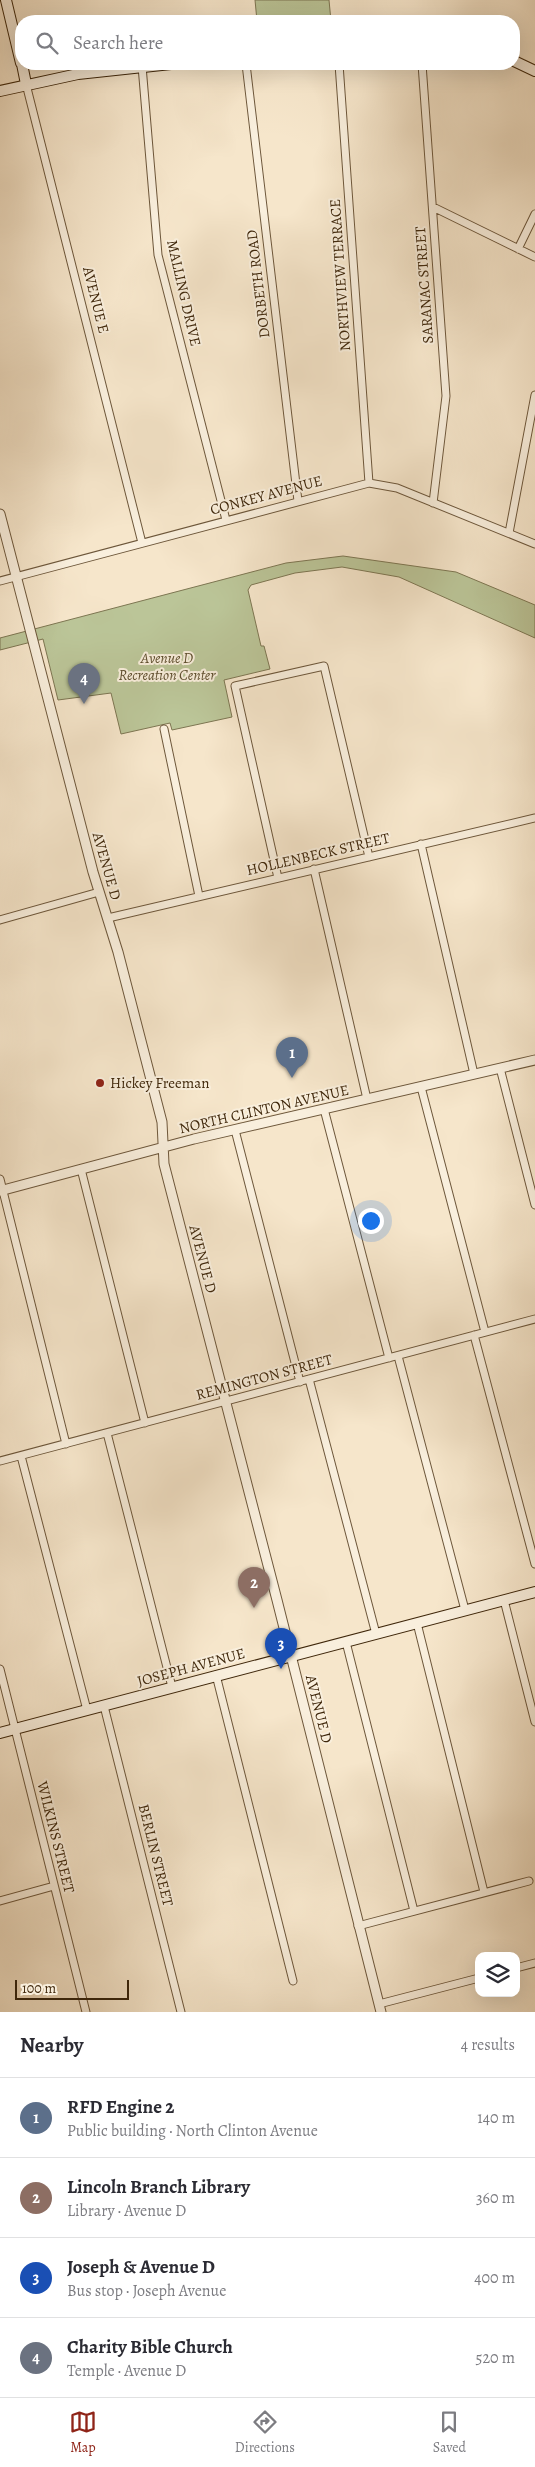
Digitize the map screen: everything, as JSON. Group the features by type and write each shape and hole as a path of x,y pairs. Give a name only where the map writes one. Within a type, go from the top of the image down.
{"main road":[{"name":"AVENUE E","path":"6,0 15,38"},
{"path":"520,64 535,71"},
{"name":"AVENUE E","path":"23,70 26,84"},
{"path":"0,91 26,84 109,70"},
{"name":"JOSEPH AVENUE","path":"0,1733 535,1592"}],"street":[{"name":"MALLING DRIVE","path":"142,70 158,255 226,520"},
{"name":"DORBETH ROAD","path":"247,70 298,501"},
{"name":"NORTHVIEW TERRACE","path":"339,70 369,483"},
{"name":"SARANAC STREET","path":"422,70 446,396 433,503"},
{"name":"AVENUE E","path":"26,84 142,543"},
{"path":"433,207 535,257"},
{"path":"518,249 535,214"},
{"path":"508,533 535,394"},
{"name":"CONKEY AVENUE","path":"0,580 369,483 391,486 535,544"},
{"name":"AVENUE D","path":"0,514 99,892 108,918 162,1122 164,1164 380,2008"},
{"path":"278,878 235,686 324,666 369,856"},
{"path":"164,729 199,896"},
{"name":"HOLLENBECK STREET","path":"108,918 535,818"},
{"path":"422,844 474,1074"},
{"path":"314,869 367,1099"},
{"path":"0,920 99,892"},
{"name":"NORTH CLINTON AVENUE","path":"1,1190 163,1147 535,1060"},
{"path":"500,1068 535,1205"},
{"path":"421,1086 485,1332"},
{"path":"324,1109 389,1358"},
{"path":"235,1130 300,1382"},
{"path":"81,1169 145,1423"},
{"path":"0,1179 1,1190 66,1444"},
{"name":"REMINGTON STREET","path":"0,1461 535,1319"},
{"path":"474,1335 535,1564"},
{"path":"398,1356 465,1610"},
{"path":"309,1379 376,1634"},
{"path":"107,1433 172,1687"},
{"path":"21,1456 87,1710"},
{"path":"504,1600 535,1722"},
{"path":"417,1623 484,1892"},
{"path":"346,1642 414,1911"},
{"name":"WILKINS STREET","path":"0,1668 83,2011"},
{"path":"216,1675 292,1981"},
{"name":"BERLIN STREET","path":"104,1706 181,2012"},
{"path":"358,1926 529,1881"},
{"path":"0,1901 54,1886"},
{"path":"520,1967 535,1963"},
{"path":"380,2008 475,1979"}],"green space":[{"path":"255,0 329,0 330,15 256,15"},
{"name":"Avenue D Recreation Center","path":"343,556 456,572 535,605 535,638 399,577 342,567 295,573 251,585 248,590 261,646 264,646 270,669 224,680 232,717 172,730 170,723 121,734 111,693 58,700 43,639 0,650 0,638 286,563"}],"place":[{"name":"Charity Bible Church","path":"84,704"},
{"name":"RFD Engine 2","path":"292,1078"},
{"name":"Hickey Freeman","path":"100,1083"},
{"name":"Lincoln Branch Library","path":"254,1608"},
{"name":"Joseph & Avenue D","path":"281,1669"}]}
